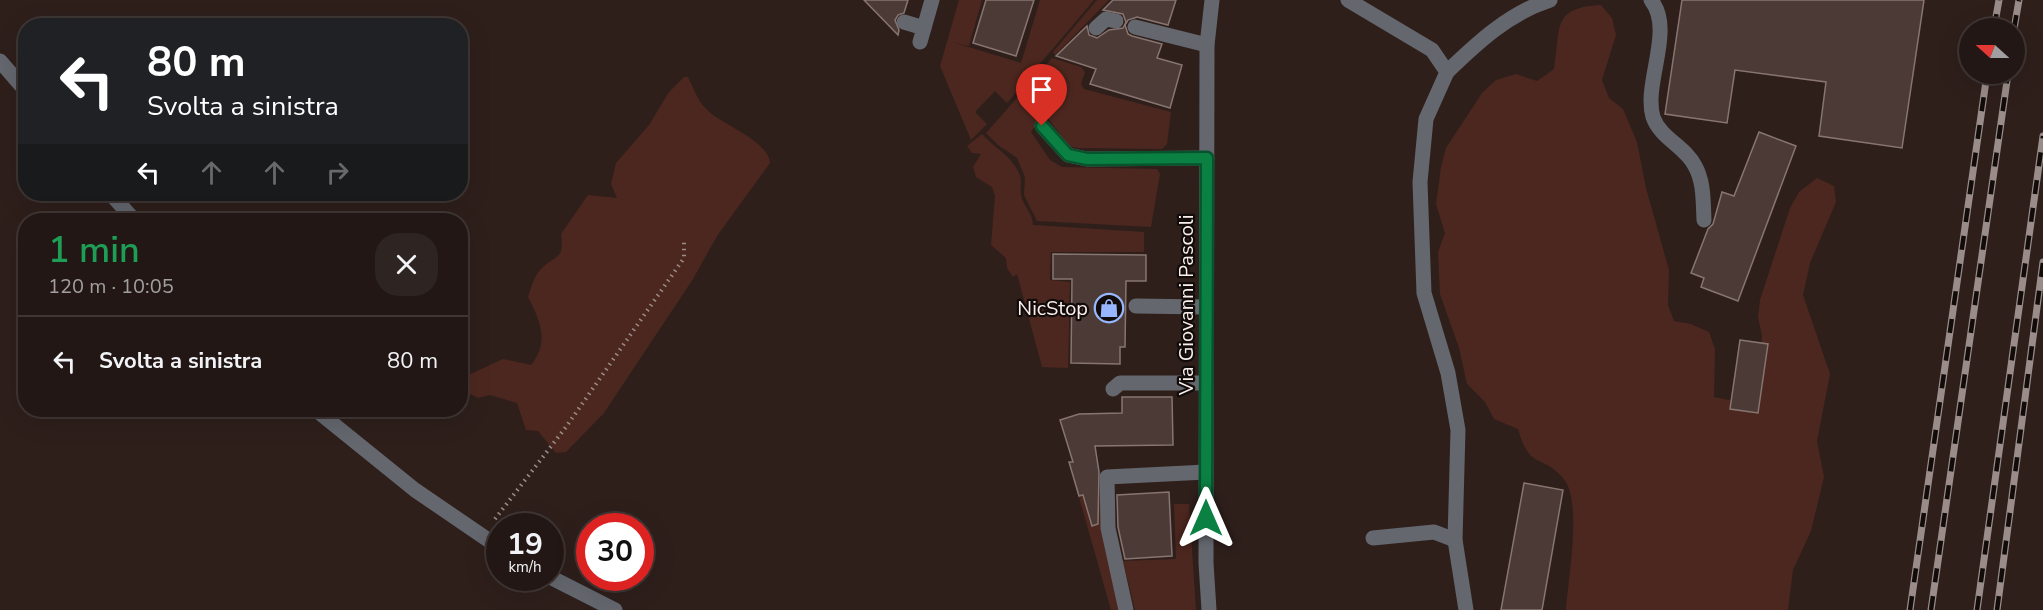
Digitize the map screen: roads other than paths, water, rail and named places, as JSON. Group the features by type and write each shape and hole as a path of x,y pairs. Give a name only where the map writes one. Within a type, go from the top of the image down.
{"street":[{"path":"904,22 922,35 932,0"},
{"name":"Via Giovanni Pascoli","path":"1209,610 1206,563 1207,45 1212,0"},
{"path":"1348,0 1432,50 1447,72"},
{"path":"1466,610 1455,540 1458,430 1448,373 1424,293 1420,182 1426,119 1447,72 1472,48 1512,17 1550,0"},
{"path":"1652,0 1656,6 1660,25 1651,102 1653,118 1659,129 1695,164 1702,181 1704,220"},
{"path":"1096,28 1106,19 1116,21"},
{"path":"1135,27 1207,45"},
{"path":"0,61 18,82"},
{"path":"1042,126 1068,155 1087,159 1207,158"},
{"path":"117,201 128,213"},
{"path":"1136,306 1206,307"},
{"path":"1113,389 1120,383 1206,383"},
{"path":"325,417 415,490 486,539"},
{"path":"1126,610 1108,528 1107,477 1206,472"},
{"path":"1372,538 1434,531 1455,540"},
{"path":"564,584 615,610"}],"railway":[{"path":"1996,18 1999,0"},
{"path":"2016,18 2019,0"},
{"path":"1910,610 1986,84"},
{"path":"1931,610 2007,84"},
{"path":"1977,610 2043,136"},
{"path":"1997,610 2043,262"}],"place":[{"name":"NicStop","path":"1109,308"}]}
